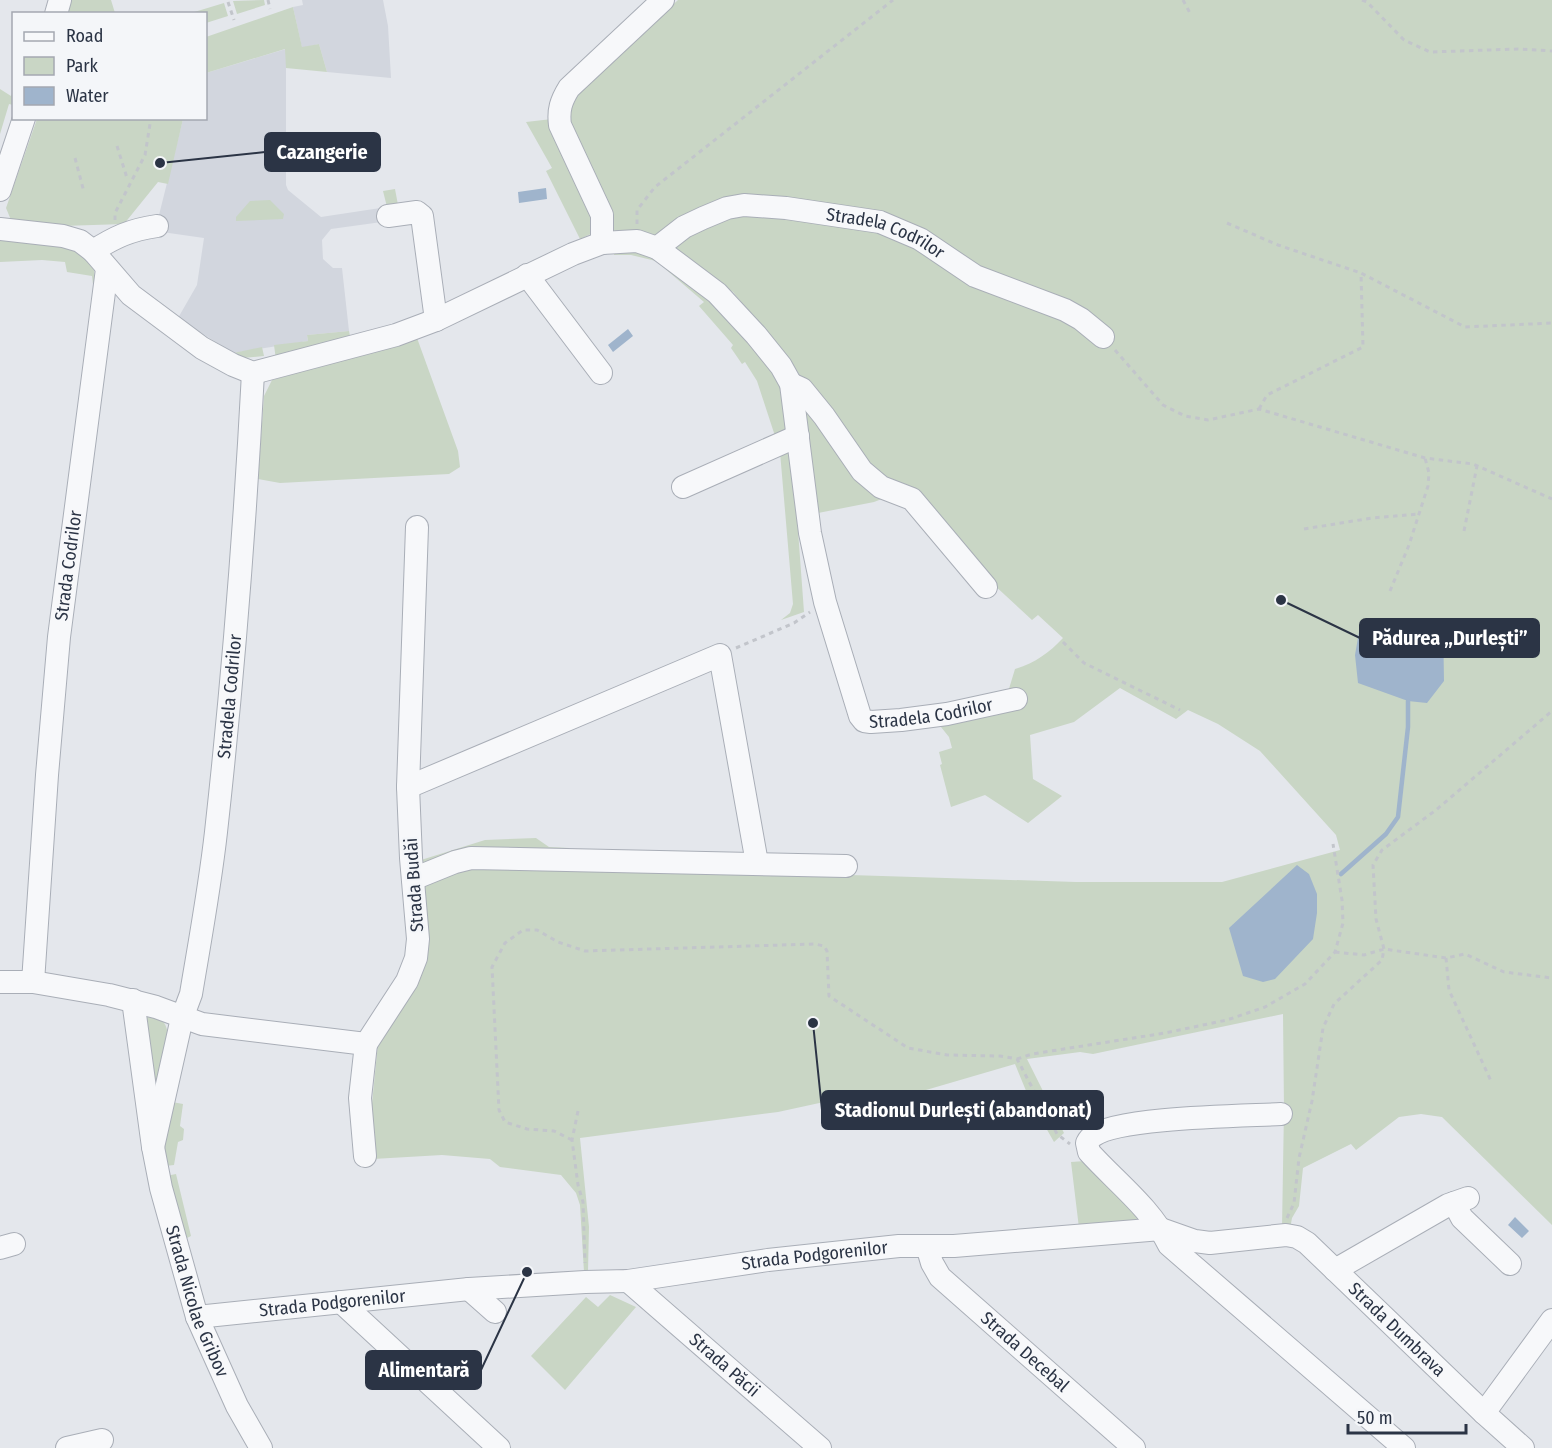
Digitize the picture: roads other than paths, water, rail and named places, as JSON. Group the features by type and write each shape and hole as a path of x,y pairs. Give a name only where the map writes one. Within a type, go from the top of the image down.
{"street":[{"path":"602,243 602,215 560,125 558,113 561,100 568,88 663,0"},
{"path":"3,175 23,120"},
{"name":"Stradela Codrilor","path":"647,244 727,208 744,205 786,208 880,222 920,239 975,276 1065,310 1081,319 1103,337"},
{"path":"388,216 417,212 422,216 436,320"},
{"path":"93,250 116,236 134,229 156,226"},
{"path":"0,229 63,236 80,241 93,250 131,295 202,348 253,373 396,335 436,320 527,275 602,243 647,244"},
{"name":"Stradela Codrilor","path":"647,244 717,293 756,335 781,366 791,384 810,533 825,602 860,716 871,722 901,720 947,714 1016,699"},
{"name":"Strada Codrilor","path":"33,982 46,775 58,649 107,269"},
{"path":"527,275 600,373"},
{"name":"Stradela Codrilor","path":"182,1018 191,994 216,834 234,650 248,474 253,373"},
{"name":"Stradela Codrilor","path":"791,384 802,389 824,416 862,471 881,487 912,499 986,587"},
{"path":"682,487 798,436"},
{"name":"Strada Budăi","path":"366,1044 406,981 417,958 418,939 408,787 417,527"},
{"path":"408,787 720,655 757,863"},
{"path":"413,879 471,858 846,866"},
{"path":"0,982 33,982 133,1000 202,1024 366,1044 360,1098 365,1156"},
{"name":"Strada Nicolae Gribov","path":"133,1000 153,1147 161,1188 197,1317 237,1406 261,1448"},
{"name":"Strada Nicolae Gribov","path":"153,1147 182,1018"},
{"path":"1281,1114 1145,1122 1098,1133 1092,1136 1087,1143 1089,1152 1150,1214 1169,1245 1404,1448"},
{"name":"Strada Dumbrava","path":"1335,1270 1461,1200 1462,1218 1510,1264"},
{"name":"Strada Dumbrava","path":"1161,1229 1195,1241 1210,1243 1286,1235 1298,1237 1524,1448"},
{"name":"Strada Podgorenilor","path":"197,1317 469,1289 628,1281 853,1250 954,1246 1161,1229"},
{"name":"Strada Decebal","path":"927,1246 940,1278 1134,1448"},
{"name":"Strada Păcii","path":"628,1281 820,1448"},
{"path":"469,1289 495,1312"},
{"path":"341,1302 499,1448"},
{"path":"1485,1413 1552,1320"},
{"path":"67,1448 102,1440"}],"water":[{"path":"546,188 547,199 519,203 518,192"},
{"path":"628,329 633,336 613,352 608,345"},
{"path":"1420,619 1443,622 1444,681 1427,703 1408,701 1358,683 1355,655 1359,632"},
{"path":"1297,865 1309,874 1317,894 1313,939 1275,979 1263,982 1243,976 1229,928"},
{"path":"1515,1217 1529,1231 1522,1238 1508,1225"}],"waterway":[{"path":"1341,874 1386,834 1398,817 1408,727 1408,701"}],"place":[{"name":"Cazangerie","path":"160,163"},
{"name":"Pădurea „Durlești”","path":"1281,600"},
{"name":"Stadionul Durlești (abandonat)","path":"813,1023"},
{"name":"Alimentară","path":"527,1272"}]}
